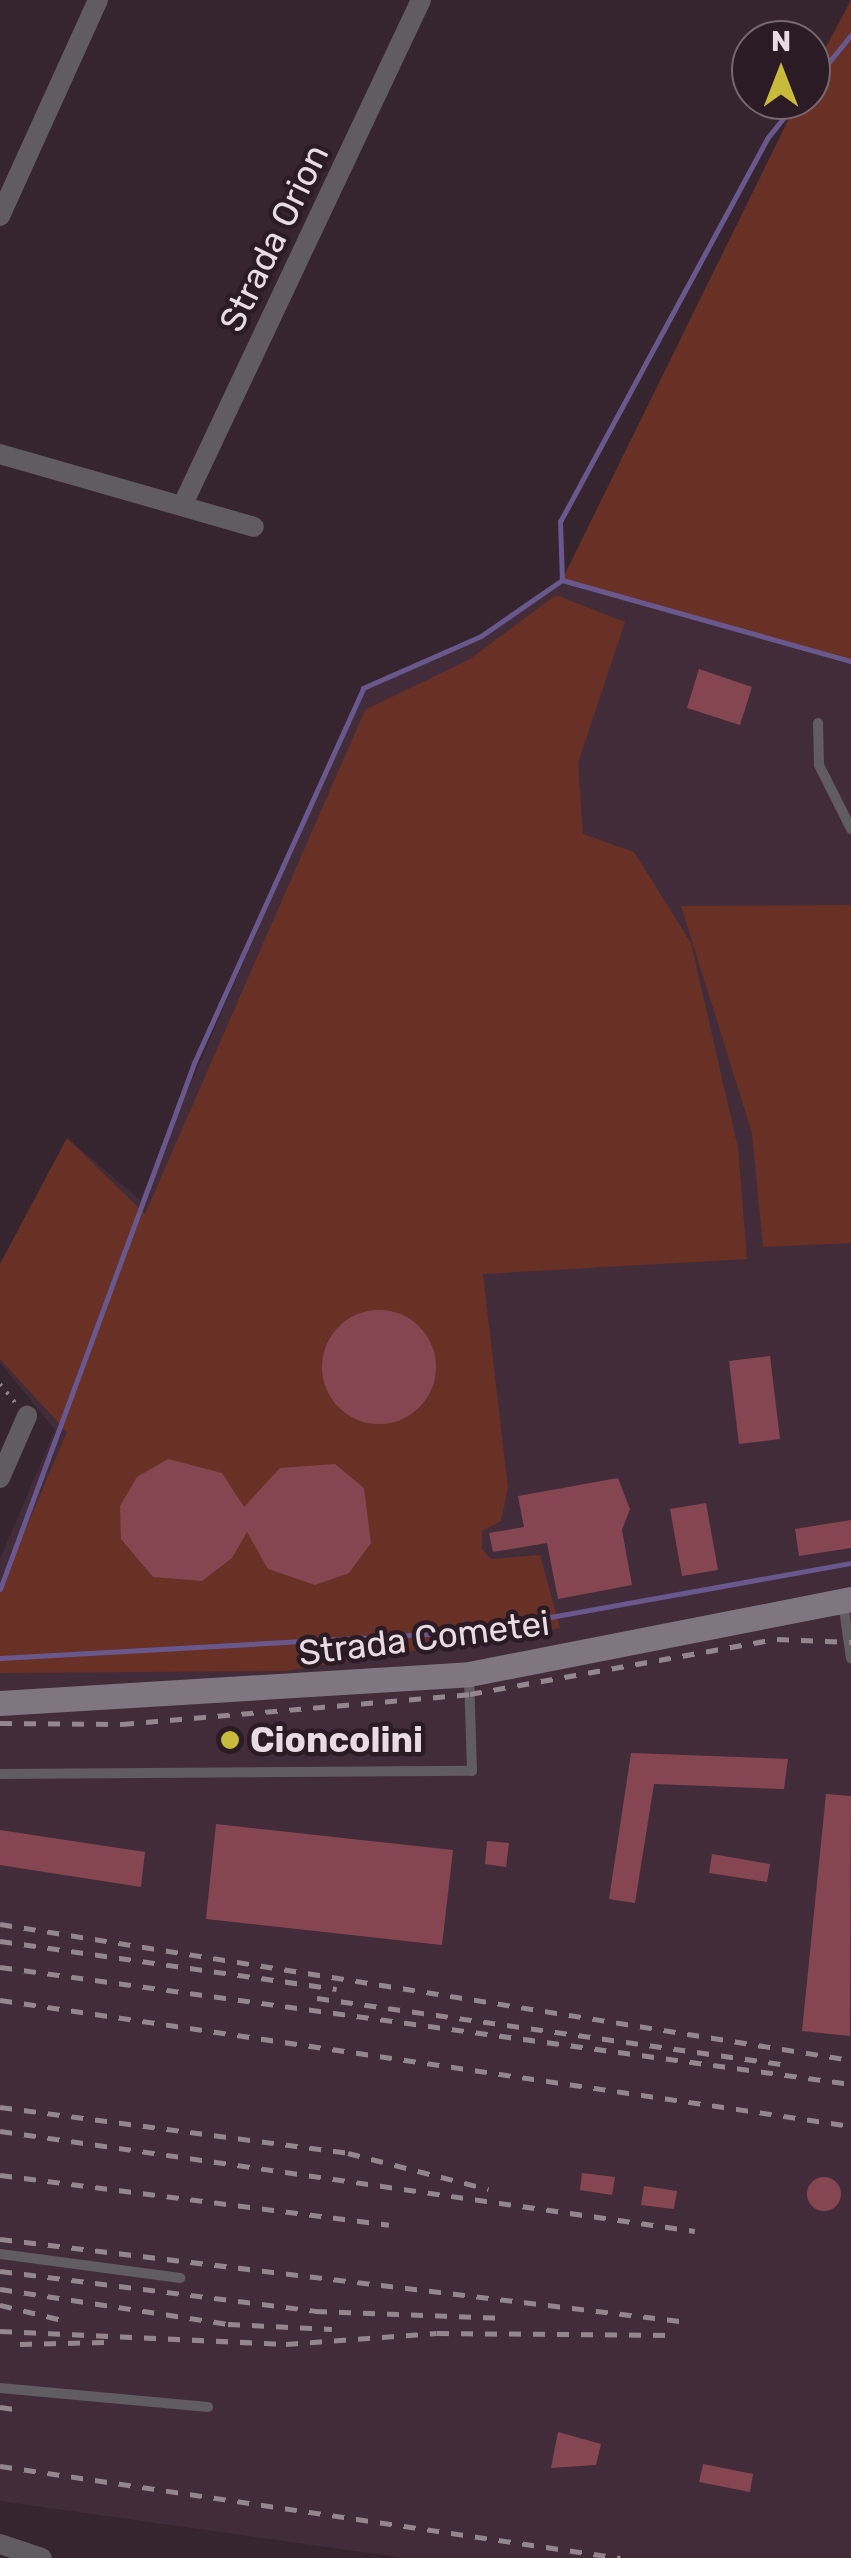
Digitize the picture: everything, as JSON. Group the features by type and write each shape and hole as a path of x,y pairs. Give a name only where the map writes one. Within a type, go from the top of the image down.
{"street":[{"path":"0,216 98,0"},
{"name":"Strada Orion","path":"184,502 421,0"},
{"path":"0,454 184,502 254,527"},
{"path":"0,1478 27,1416"},
{"name":"Strada Cometei","path":"0,1703 469,1674 847,1600"},
{"path":"0,2544 42,2558"}],"lane":[{"path":"818,723 819,765 851,828"},
{"path":"847,1600 851,1658"},
{"path":"0,1774 472,1771 469,1674"},
{"path":"0,2254 180,2278"},
{"path":"0,2388 208,2407"}],"path":[{"path":"0,1384 27,1416"}],"shaded area":[{"path":"851,0 851,661 562,580 788,120 831,120 831,38"},
{"path":"562,580 851,661 851,2558 405,2558 0,2501 0,1559 55,1430 0,1363 0,1264 67,1138 140,1200 363,688 481,636"},
{"path":"556,595 625,622 578,763 583,834 634,852 691,943 738,1148 747,1259 483,1274 508,1488 501,1521 482,1531 482,1549 491,1559 540,1555 560,1628 285,1671 0,1673 0,1589 67,1432 0,1359 0,1264 67,1138 145,1214 365,710 470,659"},
{"path":"851,905 851,1243 763,1247 752,1133 681,906"}],"building":[{"path":"699,669 752,687 740,725 687,708"},
{"path":"379,1310 401,1315 419,1327 431,1345 436,1367 431,1389 419,1407 401,1419 379,1424 357,1419 339,1407 327,1389 322,1367 327,1345 339,1327 357,1315"},
{"path":"770,1356 780,1439 739,1444 729,1361"},
{"path":"168,1459 222,1473 244,1507 280,1468 335,1464 364,1488 371,1543 349,1573 315,1585 268,1569 247,1532 232,1558 202,1581 153,1577 121,1539 120,1506 137,1477"},
{"path":"618,1478 630,1509 622,1530 632,1585 558,1599 547,1543 493,1552 489,1533 524,1527 518,1496"},
{"path":"706,1503 718,1570 682,1576 670,1509"},
{"path":"851,1520 851,1548 799,1556 795,1529"},
{"path":"631,1753 788,1759 784,1789 654,1784 635,1903 609,1899"},
{"path":"826,1794 851,1796 850,2036 802,2031"},
{"path":"216,1824 453,1850 442,1945 206,1919"},
{"path":"0,1830 145,1852 141,1887 0,1865"},
{"path":"487,1841 509,1843 506,1867 485,1864"},
{"path":"712,1854 770,1864 767,1882 709,1873"},
{"path":"582,2173 615,2177 612,2195 580,2190"},
{"path":"824,2177 836,2182 841,2194 836,2206 824,2211 812,2206 807,2194 812,2182"},
{"path":"644,2186 677,2191 674,2209 641,2205"},
{"path":"558,2432 601,2444 596,2465 551,2468"},
{"path":"703,2464 753,2474 750,2492 699,2482"}],"waterway":[{"path":"831,60 851,35"},
{"path":"782,120 768,137 560,521 562,580 851,661"},
{"path":"0,1589 194,1063 363,688 481,636 562,580"},
{"path":"0,1658 467,1632 851,1563"}],"railway":[{"path":"0,1723 122,1724 470,1694 777,1639 851,1642"},
{"path":"0,1924 851,2060"},
{"path":"0,1941 337,1989"},
{"path":"0,1967 851,2084"},
{"path":"317,1998 787,2065"},
{"path":"0,2000 851,2126"},
{"path":"0,2107 348,2153 488,2189"},
{"path":"0,2131 695,2231"},
{"path":"0,2175 389,2225"},
{"path":"0,2239 688,2322"},
{"path":"0,2271 315,2311 507,2318"},
{"path":"0,2289 228,2324 332,2329"},
{"path":"0,2305 62,2320"},
{"path":"0,2331 286,2344 437,2333 674,2335"},
{"path":"20,2344 105,2342"},
{"path":"0,2407 14,2409"},
{"path":"0,2466 620,2558"}],"place":[{"name":"Cioncolini","path":"230,1740"}]}
